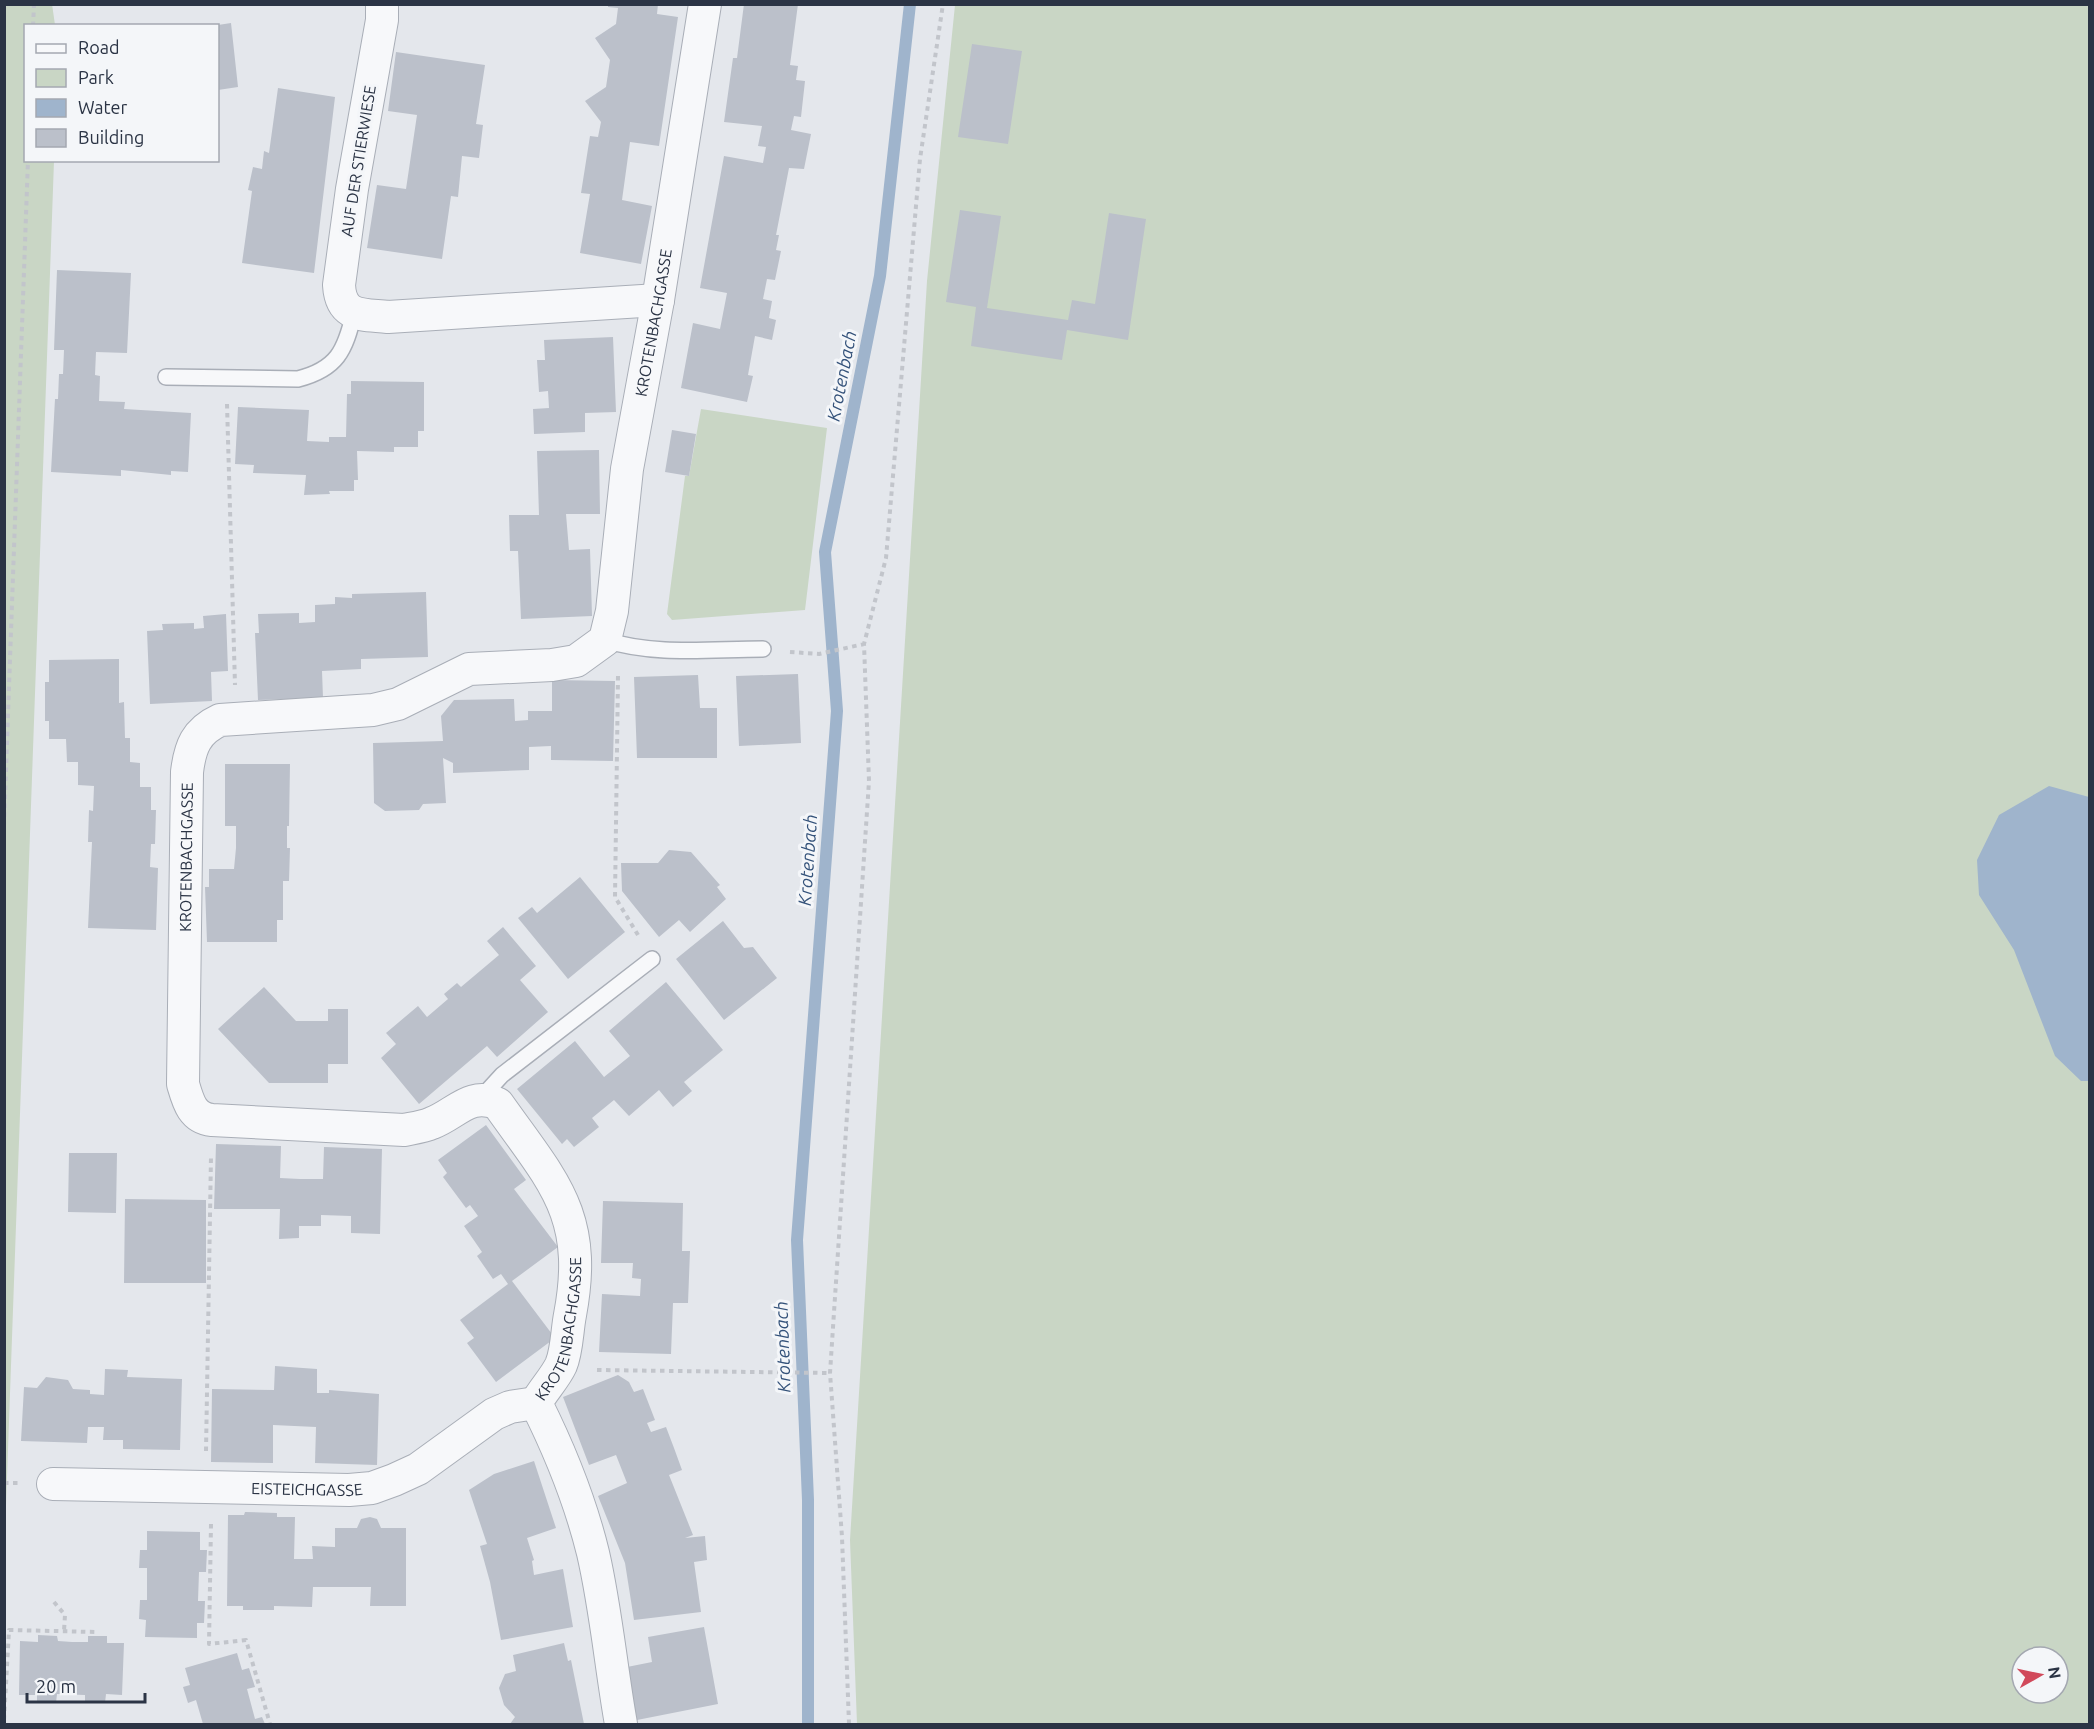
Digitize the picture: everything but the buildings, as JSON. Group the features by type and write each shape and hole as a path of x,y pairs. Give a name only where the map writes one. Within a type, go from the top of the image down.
{"street":[{"name":"AUF DER STIERWIESE","path":"354,313 345,307 340,297 339,285 352,189 382,20 382,4"},
{"name":"KROTENBACHGASSE","path":"212,1120 196,1114 188,1103 183,1084 187,772 195,739 206,727 220,720 373,710 398,704 469,669 552,665 576,661 612,643 612,611 627,469 705,4"},
{"path":"354,313 388,317 657,300"},
{"path":"212,1120 404,1130 434,1123 469,1101 480,1099"},
{"name":"KROTENBACHGASSE","path":"480,1099 498,1104 555,1185 570,1219 576,1253 573,1297 561,1364 536,1403 558,1447 573,1485 593,1553 621,1725"},
{"name":"EISTEICHGASSE","path":"53,1484 349,1491 372,1488 418,1469 494,1414 510,1407 536,1403"}],"lane":[{"path":"166,377 298,379 320,374 337,360 348,338 354,313"},
{"path":"612,643 652,650 763,649"},
{"path":"480,1099 502,1075 652,959"}],"path":[{"path":"33,24 34,4"},
{"path":"849,1725 842,1537 830,1373 869,781 864,644 886,558 920,159 943,4"},
{"path":"4,826 28,162"},
{"path":"227,379 236,718"},
{"path":"4,643 10,647"},
{"path":"612,643 615,897 652,959"},
{"path":"819,654 864,644"},
{"path":"212,1120 208,1488 209,1644 246,1640 270,1725"},
{"path":"561,1364 588,1369 830,1373"},
{"path":"54,1602 65,1615 64,1631"},
{"path":"4,1720 9,1630 97,1632"}],"green space":[{"path":"52,4 55,24 24,24 24,162 54,162 5,1534 4,5"},
{"path":"955,5 2089,5 2089,1724 857,1724 850,1540 927,281"},
{"path":"701,409 827,428 805,610 672,620 667,614 685,476 689,476"}],"water":[{"path":"2049,786 2089,797 2089,1081 2081,1081 2055,1056 2014,950 1979,895 1977,860 1999,815"}],"waterway":[{"name":"Krotenbach","path":"808,1724 808,1500 797,1240 837,711 825,552 880,276 910,4"}]}
